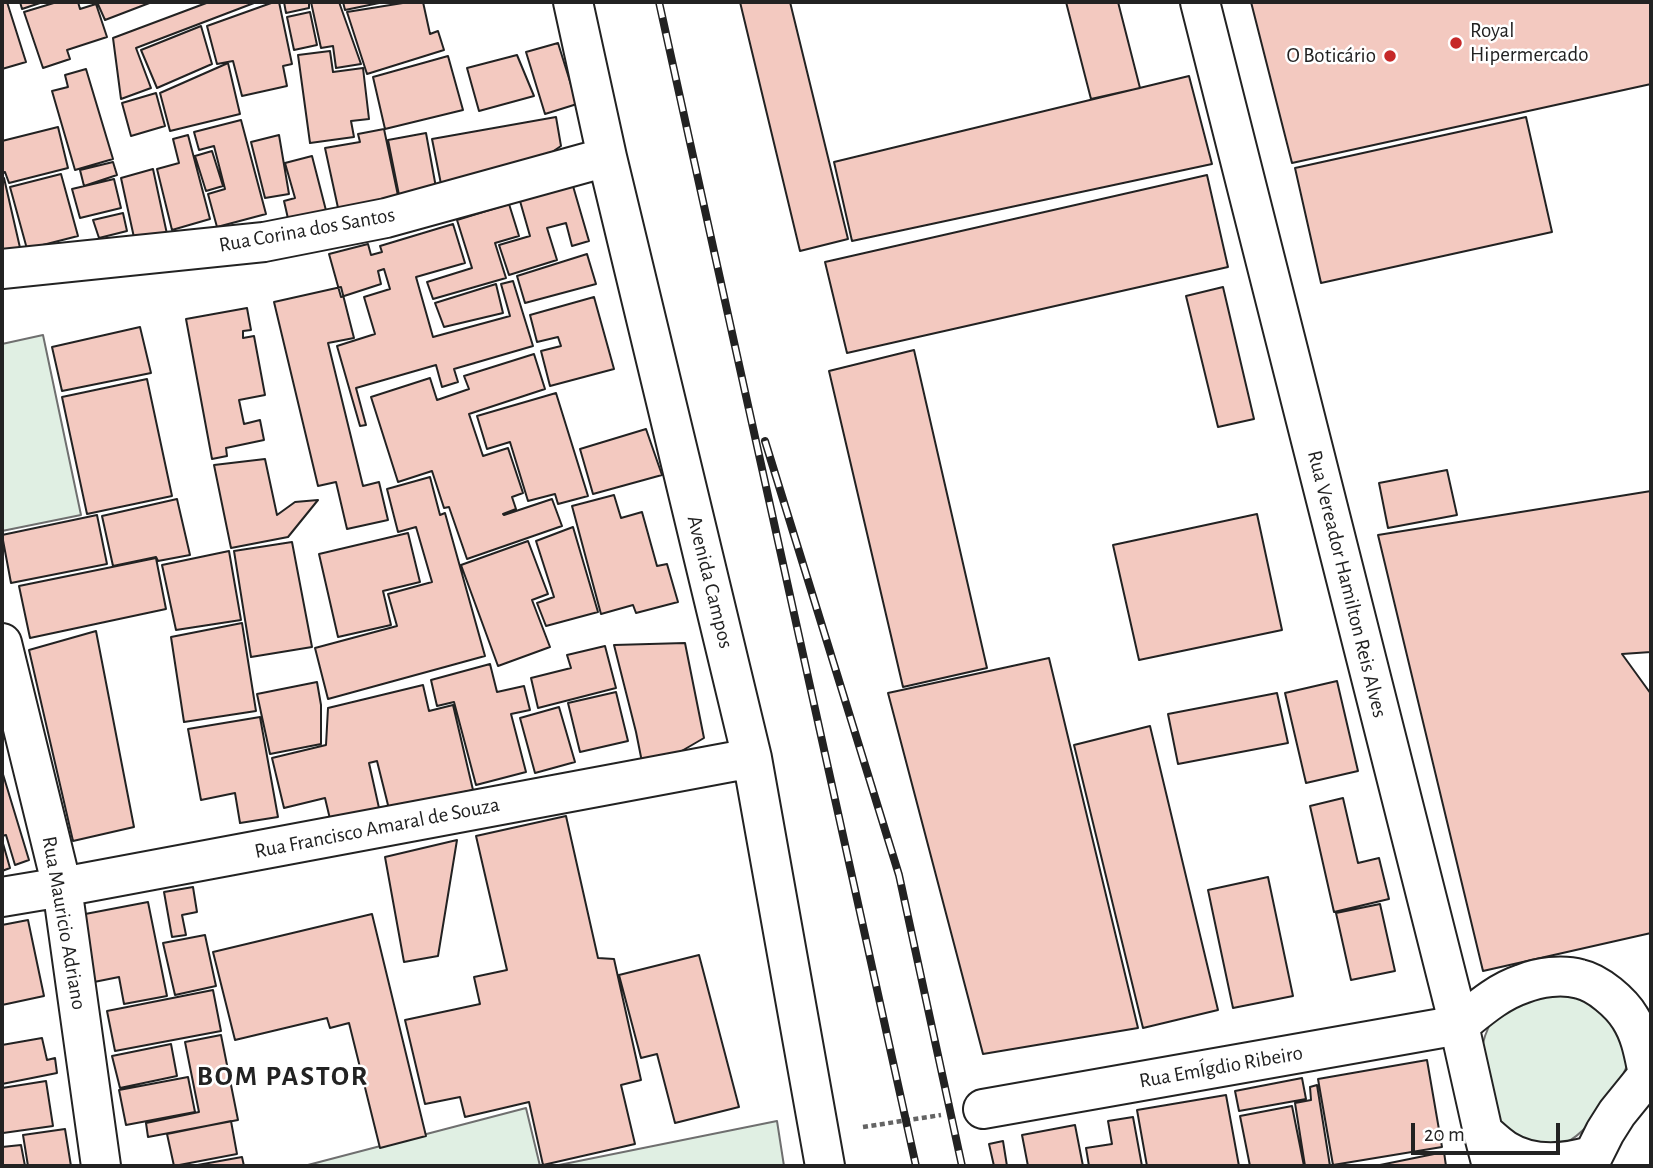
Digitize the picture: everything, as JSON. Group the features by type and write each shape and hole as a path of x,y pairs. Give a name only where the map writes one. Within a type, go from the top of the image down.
{"street":[{"name":"Avenida Campos","path":"573,2 607,157 752,758 822,1150"},
{"name":"Rua Vereador Hamilton Reis Alves","path":"1200,2 1488,1149"},
{"name":"Rua Corina dos Santos","path":"2,269 264,242 386,218 607,157"},
{"name":"Rua Mauricio Adriano","path":"2,643 62,887 102,1166"},
{"name":"Rua Francisco Amaral de Souza","path":"2,897 752,758"},
{"path":"1459,1025 1499,994 1523,983 1554,977 1582,979 1607,993 1631,1019 1642,1044 1649,1072 1617,1113 1590,1161 1547,1163 1506,1151 1488,1149"},
{"name":"Rua EmÍgdio Ribeiro","path":"983,1109 1459,1025"}],"path":[{"path":"822,1150 983,1109"}],"green space":[{"path":"43,335 81,515 2,531 2,344"},
{"path":"1553,989 1611,1010 1628,1064 1606,1103 1584,1129 1560,1146 1547,1148 1496,1127 1480,1054 1491,1021 1507,1007"},
{"path":"526,1108 540,1166 304,1166"},
{"path":"777,1121 784,1166 554,1166"}],"building":[{"path":"2,2 7,2 26,62 2,69"},
{"path":"20,2 43,2 22,9"},
{"path":"57,2 78,2 80,9 96,4 107,37 67,50 70,59 43,68 24,12"},
{"path":"97,2 152,2 105,20"},
{"path":"209,2 254,3 136,48 151,88 121,99 113,38"},
{"path":"279,2 292,64 283,66 287,86 242,96 233,61 217,64 207,26"},
{"path":"284,2 309,2 309,8 286,13"},
{"path":"311,2 339,2 361,64 336,68 333,46 321,48"},
{"path":"343,2 384,2 345,10"},
{"path":"423,2 430,34 438,31 444,50 367,74 347,12"},
{"path":"740,2 790,2 848,239 800,251"},
{"path":"1066,2 1118,2 1140,88 1091,99"},
{"name":"Royal Hipermercado","path":"1251,2 1651,2 1651,84 1292,163"},
{"path":"310,12 317,45 294,50 287,17"},
{"path":"201,26 212,64 157,88 141,50"},
{"path":"558,43 577,104 545,114 526,52"},
{"path":"330,51 333,72 363,68 369,119 351,121 354,137 310,143 298,55"},
{"path":"517,55 534,96 479,111 467,68"},
{"path":"448,56 463,110 385,129 373,77"},
{"path":"228,63 240,114 170,131 160,93"},
{"path":"86,69 113,159 75,170 52,91 68,87 65,75"},
{"path":"1189,76 1212,164 852,241 834,162"},
{"path":"156,93 165,126 131,136 122,103"},
{"path":"556,117 561,146 524,171 443,194 432,139"},
{"path":"1526,117 1552,232 1321,283 1295,168"},
{"path":"241,120 266,214 217,227 208,194 225,189 214,146 199,150 194,132"},
{"path":"58,127 68,168 9,183 5,172 2,173 2,141"},
{"path":"384,129 400,205 340,217 325,148 360,142 358,134"},
{"path":"426,133 437,193 400,200 388,140"},
{"path":"188,135 210,219 172,230 157,169 179,163 173,139"},
{"path":"279,135 289,194 265,198 251,142"},
{"path":"212,151 223,186 206,191 195,156"},
{"path":"312,156 330,226 292,236 284,201 295,198 285,163"},
{"path":"113,162 117,175 84,186 80,170"},
{"path":"153,169 167,234 135,242 121,178"},
{"path":"61,174 78,236 27,249 10,187"},
{"path":"1207,175 1228,267 847,353 825,262"},
{"path":"2,178 21,252 2,256"},
{"path":"114,179 121,208 80,218 72,189"},
{"path":"573,186 589,241 572,246 566,223 547,228 557,260 509,275 499,245 530,236 520,201"},
{"path":"509,204 519,236 495,243 506,278 433,299 427,282 472,268 457,220"},
{"path":"123,213 127,231 99,238 93,220"},
{"path":"453,224 465,263 416,277 433,337 510,316 501,284 513,281 533,346 454,369 458,382 442,387 436,365 356,388 366,425 360,426 337,346 375,334 364,297 390,289 384,269 378,271 381,284 341,297 329,254 368,244 371,255 382,252 380,246"},
{"path":"587,254 596,284 525,303 517,276"},
{"path":"496,284 503,313 444,327 435,303"},
{"path":"341,287 354,338 328,343 363,486 379,482 388,520 347,529 336,482 318,486 274,302"},
{"path":"1223,287 1254,419 1218,427 1186,296"},
{"path":"594,297 614,369 550,386 541,351 561,346 558,337 537,342 530,315"},
{"path":"247,308 251,330 243,331 243,338 254,336 265,395 239,400 244,424 260,420 264,440 226,448 227,456 212,459 186,319"},
{"path":"140,327 151,373 62,391 52,347"},
{"path":"914,350 987,668 903,687 829,371"},
{"path":"534,354 545,389 469,414 483,456 508,448 523,493 512,497 516,509 503,514 552,499 562,526 467,559 449,507 444,508 432,471 398,482 371,397 430,378 437,400 469,389 464,376"},
{"path":"147,379 172,496 87,514 62,397"},
{"path":"556,393 588,496 558,504 555,494 528,501 510,442 487,449 477,416"},
{"path":"646,429 662,475 593,494 580,449"},
{"path":"265,459 277,515 295,502 318,500 288,537 231,548 214,465"},
{"path":"1447,470 1457,515 1388,528 1379,483"},
{"path":"430,477 440,515 445,513 485,656 328,699 315,648 397,626 388,594 432,582 416,527 398,532 387,489"},
{"path":"1651,491 1651,652 1622,654 1651,694 1651,933 1483,971 1378,535"},
{"path":"614,495 621,518 642,512 657,566 667,564 678,602 636,613 633,605 601,614 572,506"},
{"path":"177,499 190,555 158,561 156,557 113,566 102,516"},
{"path":"1257,514 1282,630 1139,660 1113,545"},
{"path":"97,515 107,564 11,583 2,535"},
{"path":"573,527 598,612 546,626 537,603 554,597 536,541"},
{"path":"408,533 420,582 383,591 391,625 338,637 319,554"},
{"path":"528,541 548,594 532,600 550,647 498,666 461,565"},
{"path":"292,542 312,647 251,657 234,551"},
{"path":"229,551 241,620 176,630 162,565"},
{"path":"156,558 166,609 30,638 19,586"},
{"path":"242,623 256,711 184,722 171,637"},
{"path":"96,631 134,827 73,841 29,650"},
{"path":"685,643 704,738 673,756 642,762 614,645"},
{"path":"605,646 616,688 538,708 531,678 571,668 567,655"},
{"path":"1049,658 1138,1028 983,1054 888,693"},
{"path":"490,664 497,692 524,686 530,710 511,714 526,772 476,785 454,702 437,706 431,680"},
{"path":"1337,681 1358,771 1306,783 1285,693"},
{"path":"317,682 321,705 321,744 270,754 257,694"},
{"path":"423,685 429,711 453,705 473,790 389,809 377,761 369,763 379,808 330,819 325,798 284,808 272,758 326,745 328,708"},
{"path":"616,692 628,741 580,752 568,703"},
{"path":"1277,693 1288,743 1178,764 1168,714"},
{"path":"559,707 575,762 535,773 520,718"},
{"path":"260,717 278,817 240,823 235,793 201,800 188,729"},
{"path":"1150,726 1218,1010 1143,1028 1074,745"},
{"path":"2,771 29,860 15,865 6,835 2,836"},
{"path":"1343,798 1358,863 1379,858 1389,899 1334,912 1310,806"},
{"path":"566,816 598,958 614,959 641,1080 621,1085 635,1144 543,1165 529,1102 465,1117 460,1097 425,1104 405,1020 480,1004 474,977 507,970 476,836"},
{"path":"2,840 10,868 2,871"},
{"path":"457,840 438,956 404,962 385,857"},
{"path":"1268,877 1293,996 1233,1008 1208,890"},
{"path":"193,887 197,912 182,915 186,935 172,937 164,892"},
{"path":"148,902 167,996 124,1004 119,977 94,982 80,915"},
{"path":"1380,904 1395,971 1351,980 1336,913"},
{"path":"372,914 426,1136 380,1148 349,1023 330,1028 327,1018 235,1040 213,952"},
{"path":"28,920 44,996 2,1005 2,925"},
{"path":"205,935 216,986 175,995 163,943"},
{"path":"699,955 739,1107 675,1123 657,1054 641,1058 619,975"},
{"path":"213,990 221,1031 115,1051 107,1011"},
{"path":"221,1035 238,1120 148,1137 146,1123 199,1112 185,1042"},
{"path":"42,1038 47,1060 55,1058 57,1073 2,1084 2,1045"},
{"path":"171,1044 177,1076 120,1088 112,1056"},
{"path":"1427,1060 1442,1147 1333,1165 1318,1079"},
{"path":"188,1077 195,1112 126,1125 119,1090"},
{"path":"1302,1078 1306,1099 1239,1111 1235,1091"},
{"path":"46,1081 53,1126 3,1133 2,1088"},
{"path":"1317,1085 1330,1166 1305,1166 1295,1103 1311,1100 1310,1087"},
{"path":"1226,1095 1239,1166 1147,1166 1137,1110"},
{"path":"1292,1106 1304,1166 1250,1166 1240,1116"},
{"path":"1133,1117 1142,1166 1089,1166 1086,1148 1112,1144 1108,1121"},
{"path":"231,1121 237,1154 174,1166 167,1134"},
{"path":"1075,1125 1083,1166 1028,1166 1022,1135"},
{"path":"65,1129 71,1166 28,1166 23,1135"},
{"path":"1003,1141 1007,1166 994,1166 989,1144"},
{"path":"21,1145 25,1166 2,1166 2,1147"},
{"path":"1444,1152 1446,1166 1375,1166"},
{"path":"242,1157 244,1166 192,1166"}],"railway":[{"path":"659,2 916,1166"},
{"path":"765,441 899,875 962,1166"}],"place":[{"name":"Royal Hipermercado","path":"1456,43"},
{"name":"O Boticário","path":"1390,56"}],"district":[{"name":"BOM PASTOR","path":"283,1077"}]}
